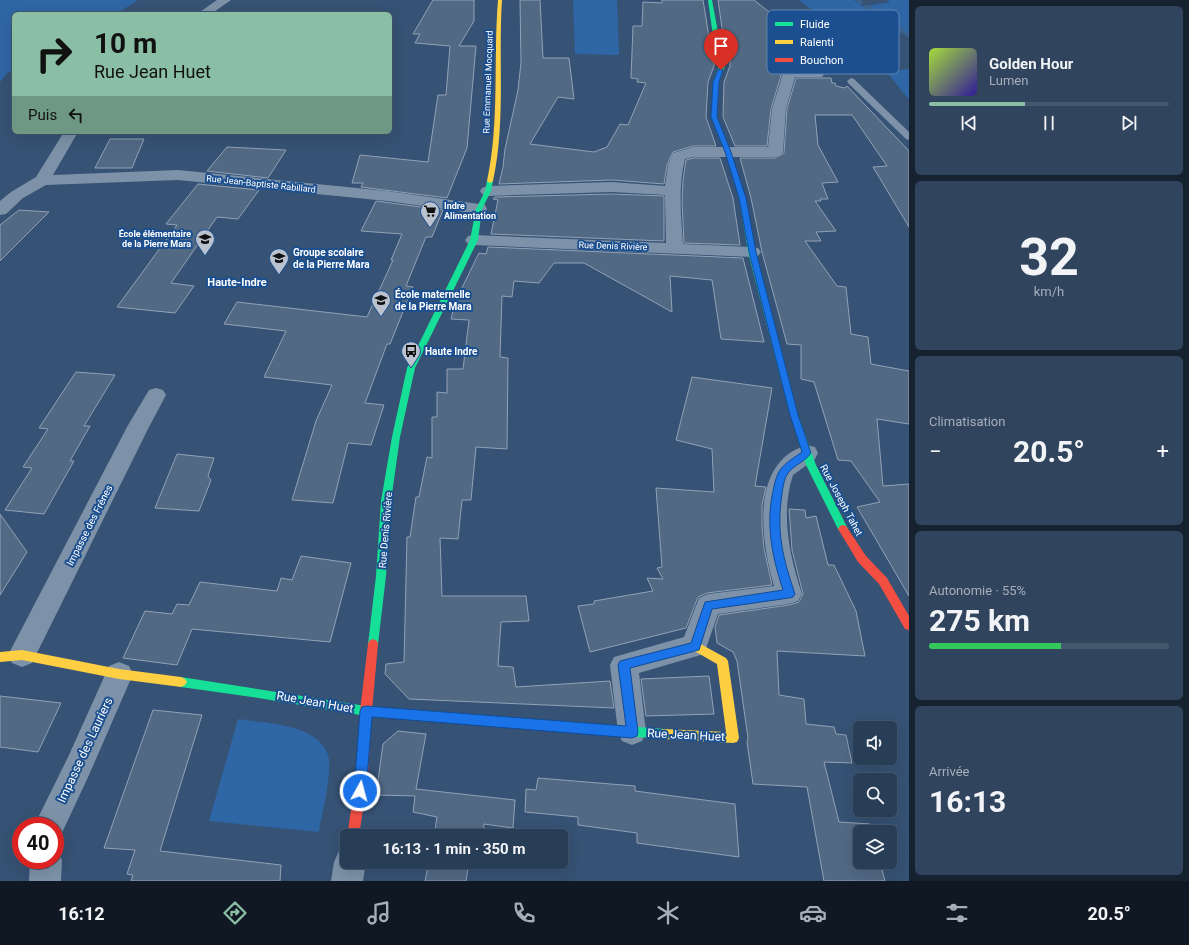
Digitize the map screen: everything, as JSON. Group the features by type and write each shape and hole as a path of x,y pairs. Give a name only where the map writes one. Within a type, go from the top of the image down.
{"street":[{"path":"206,12 225,0"},
{"name":"Rue Emmanuel Mocquard","path":"479,208 488,191 494,167 499,102 498,42 500,0"},
{"name":"Rue Joseph Tahet","path":"710,0 717,42 722,50 722,66 716,82 714,117 728,152 742,198 752,252 794,415 814,471 846,535 862,559 883,581 909,626"},
{"path":"675,248 674,191 676,161 678,156 693,152 775,152 779,109 790,74"},
{"path":"0,210 17,195 42,180 70,134"},
{"name":"Rue Jean-Baptiste Rabillard","path":"42,180 178,175 387,196 479,208"},
{"path":"488,191 612,187 674,191"},
{"path":"0,192 17,195"},
{"name":"Rue Denis Rivière","path":"354,829 362,776 366,711 381,576 386,501 396,437 411,368 474,240 479,208"},
{"name":"Rue Denis Rivière","path":"474,240 752,252"},
{"name":"Impasse des Frênes","path":"11,656 156,395"},
{"path":"695,646 708,606 789,594 779,562 774,536 775,509 780,481 784,471 807,453"},
{"name":"Rue Jean Huet","path":"11,656 119,674 252,692 366,711 632,732 734,738 722,661 695,646 624,665 632,732"},
{"name":"Impasse des Lauriers","path":"53,817 79,765 119,674"},
{"path":"45,881 46,869"},
{"path":"347,881 349,869"}],"lane":[{"path":"851,81 909,137"}],"shaded area":[{"path":"0,0 138,0 119,12 12,12 12,72 8,72 0,82"},
{"path":"573,0 617,0 619,55 575,54"},
{"path":"799,0 854,0 868,10 812,10"},
{"path":"887,0 909,0 909,36 899,29 899,10 872,10 866,6 890,2"},
{"path":"909,69 909,100 888,74 899,74 899,70"},
{"path":"238,719 276,724 302,731 314,737 322,745 328,755 329,771 319,832 209,821"}],"building":[{"path":"433,0 474,0 474,21 459,46 476,46 467,148 447,198 361,187 363,183 352,183 360,155 428,162 438,95 446,95 450,46 415,43 420,34 413,34"},
{"path":"520,0 540,0 543,58 569,58 574,99 558,97 530,144 594,152 607,147 620,124 628,125 646,83 637,82 638,79 631,78 633,26 642,26 643,2 662,3 662,0 703,0 710,43 714,50 714,66 708,82 706,117 716,146 693,146 673,152 667,165 664,184 612,180 499,184 518,90 521,62"},
{"path":"718,0 754,0 767,10 767,74 781,74 771,109 767,146 735,146 723,117 724,82 730,66 730,50 724,42"},
{"path":"796,78 831,78 832,83 835,83 836,86 845,88 847,86 909,151 909,227 873,167 887,166 852,115 815,115 818,145 838,182 822,183 828,199 820,199 821,201 815,201 836,231 816,232 821,241 805,241 837,286 846,287 851,334 868,337 871,364 909,371 909,424 877,419 883,486 909,484 909,596 857,507 880,502 851,461 838,460 814,382 801,379 801,345 787,344 762,252 751,198 740,158 775,158 784,153 787,109"},
{"path":"110,139 144,139 132,168 95,168"},
{"path":"227,147 286,150 268,178 207,171"},
{"path":"693,158 720,158 733,198 740,245 684,243 682,201 683,180 686,160"},
{"path":"198,184 259,190 238,219 217,217 171,283 194,286 175,313 117,307 177,225 166,224"},
{"path":"612,194 664,196 664,241 491,234 498,200 493,199 495,197"},
{"path":"376,201 443,210 432,237 426,237 406,286 413,287 390,344 387,344 365,403 384,405 371,445 348,443 333,503 292,500 316,421 332,385 264,377 286,331 224,324 237,302 367,317 393,260 391,260 402,234 361,231"},
{"path":"19,210 49,212 0,261 0,225"},
{"path":"488,247 743,258 764,342 721,339 712,280 670,276 672,312 584,263 554,263 539,283 514,281 512,297 502,296 500,357 508,358 507,449 476,447 471,500 462,500 458,539 440,538 442,596 526,596 529,621 501,622 498,666 513,667 516,687 610,681 614,708 409,699 385,674 386,664 404,662 407,537 410,537 416,497 419,497 427,457 432,458 432,417 437,417 437,392 447,393 447,369 463,369 469,320 451,319 456,300 479,253 486,254"},
{"path":"76,372 115,375 84,426 90,426 70,461 74,461 44,514 5,510 32,468 23,467 48,429 39,428"},
{"path":"692,377 772,388 755,486 766,487 762,505 762,526 764,548 772,585 707,593 698,597 686,628 590,652 578,606 594,604 594,601 653,591 647,578 663,579 657,568 662,567 656,488 714,492 712,449 676,440"},
{"path":"177,454 214,458 208,476 211,480 199,511 155,508"},
{"path":"789,509 805,510 806,518 816,516 828,565 834,565 856,611 865,656 777,651 779,695 804,699 806,724 834,727 836,734 846,735 852,763 824,762 839,822 870,824 853,825 853,869 882,869 885,881 824,881 807,787 753,784 737,661 733,652 717,643 715,627 719,615 789,605 799,602 803,594 792,550"},
{"path":"0,514 27,552 0,595"},
{"path":"301,556 351,563 330,642 192,629 177,665 123,658 145,611 172,614 177,604 189,605 200,582 277,591 281,578 292,580"},
{"path":"709,676 714,714 646,716 641,679"},
{"path":"0,696 61,703 38,752 0,747"},
{"path":"153,710 202,715 160,851 281,865 280,881 131,881 133,875 127,874 135,850 104,848"},
{"path":"398,731 426,734 416,789 515,800 513,828 484,824 484,829 435,829 437,817 413,812 415,796 376,795 383,744"},
{"path":"538,778 635,786 635,791 735,804 739,857 637,843 637,833 578,825 578,817 525,812 526,789 536,790"},
{"path":"428,869 468,869 466,881 425,881"}],"waterway":[{"path":"858,0 862,3"},
{"path":"866,6 872,10"},
{"path":"899,29 909,36"}],"traffic: fast":[{"path":"710,0 717,43 722,50 722,66 716,82 714,117 728,152 742,198 752,252 794,415 811,465 843,529"},
{"path":"373,644 381,576 386,501 396,437 411,368 474,240 479,209 488,191 490,181"},
{"path":"181,682 366,711 664,734"}],"traffic: slow":[{"path":"490,181 494,164 498,130 498,38 500,0"},
{"path":"664,734 733,738 722,661 695,646"},
{"path":"0,657 22,655 119,674 181,682"}],"traffic: jam":[{"path":"843,529 862,559 883,581 909,626"},
{"path":"354,829 362,776 366,711 373,644"}],"place":[{"name":"Indre Alimentation","path":"430,228"},
{"name":"École élémentaire de la Pierre Mara","path":"205,256"},
{"name":"Groupe scolaire de la Pierre Mara","path":"279,275"},
{"name":"École maternelle de la Pierre Mara","path":"381,317"},
{"name":"Haute Indre","path":"411,368"}],"district":[{"name":"Haute-Indre","path":"237,282"}],"route":[{"path":"360,791 366,711 508,721 632,732 624,665 695,646 708,606 789,594 779,562 774,536 775,509 780,481 784,471 807,453 794,415 752,252 742,198 728,152 714,117 716,82 721,70"}]}
